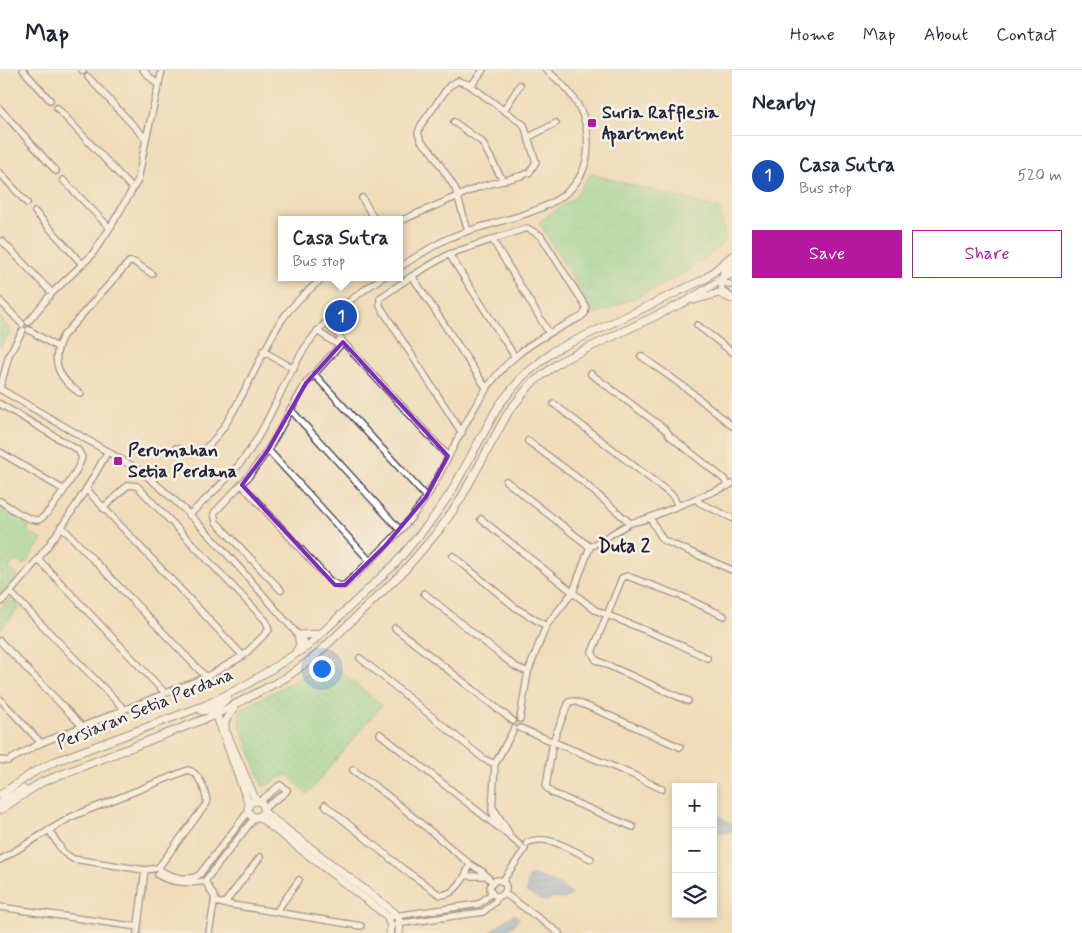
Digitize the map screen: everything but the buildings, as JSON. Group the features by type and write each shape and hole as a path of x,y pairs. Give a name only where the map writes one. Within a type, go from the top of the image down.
{"main road":[{"name":"Persiaran Setia Perdana","path":"0,795 56,761 206,705 258,678 308,646 395,564 430,522 450,494 500,405 523,376 555,350 705,279 732,256"},
{"path":"666,299 686,294 709,283 721,282 724,272 732,264"},
{"name":"Persiaran Setia Perdana","path":"0,810 42,782 197,722 237,704 287,677 307,662 403,572 440,530 460,500 509,411 531,384 561,361 688,301 721,282 732,273"},
{"path":"688,301 719,294 732,298"},
{"path":"294,654 300,645 298,635 321,634"},
{"path":"307,662 308,646 322,648"},
{"path":"167,719 216,712 258,678"},
{"path":"223,730 227,716 237,704"},
{"path":"216,712 253,805 260,814 388,917 390,929"},
{"path":"197,722 208,722 223,730"},
{"path":"0,803 29,786 42,782"},
{"path":"0,791 10,788"},
{"path":"253,805 260,814 397,915 400,923 399,933"}],"street":[{"path":"23,70 50,100"},
{"path":"143,70 159,86"},
{"path":"162,70 138,180 110,228 82,264 52,293 26,327 9,355 0,381 0,389 140,470 189,515 308,646"},
{"path":"471,86 483,70"},
{"path":"403,265 443,241 468,231 544,209 570,191 584,168 588,139 584,114 565,88 546,70"},
{"path":"88,77 146,140"},
{"path":"403,220 458,196 479,187 529,173 536,162 524,125 463,81 451,83 421,125 418,133 458,196 468,231"},
{"path":"504,110 520,86"},
{"path":"57,108 133,189"},
{"path":"0,109 56,171"},
{"path":"454,122 482,142 503,181"},
{"path":"529,137 556,122"},
{"path":"0,173 26,203"},
{"path":"63,180 110,228"},
{"path":"362,198 373,216"},
{"path":"35,212 82,264"},
{"path":"242,485 335,585 345,584 400,530 426,497 487,389 515,357 549,333 583,315 586,307 541,236 535,230 527,228 449,254 382,294 380,298 380,306 462,433"},
{"path":"492,239 549,333"},
{"path":"2,241 52,293"},
{"path":"449,254 515,357"},
{"path":"81,394 63,379 58,368 57,347 63,336 130,262 134,262 152,274"},
{"path":"412,276 487,389"},
{"path":"176,448 199,452 221,432 264,352 294,303 319,281"},
{"path":"189,515 233,473 255,443 294,369 325,323 373,281"},
{"path":"732,286 721,282 722,290 732,298"},
{"path":"0,301 26,327 57,347"},
{"path":"325,323 340,336 342,342 448,456"},
{"path":"697,325 732,352"},
{"path":"318,332 335,344 342,342"},
{"path":"281,590 216,522 214,513 242,485 268,450 290,409 314,374 342,342"},
{"path":"264,352 294,369"},
{"path":"641,356 690,391 732,426"},
{"path":"314,374 426,497"},
{"path":"498,827 492,806 495,764 517,729 528,672 546,626 573,592 590,547 630,523 650,518 730,485 670,436 666,430 591,374"},
{"path":"0,381 11,395"},
{"path":"0,404 82,454 81,462 44,518 37,520 0,501"},
{"path":"554,404 672,496 678,506"},
{"path":"290,409 400,530"},
{"path":"528,442 583,482 630,523"},
{"path":"268,450 370,561"},
{"path":"0,603 38,558 87,490 108,451"},
{"path":"0,452 64,490"},
{"path":"506,481 590,547"},
{"path":"2,761 82,726 206,677 243,656 267,633 269,627 266,621 137,486 128,485 103,508"},
{"path":"87,490 243,656"},
{"path":"696,499 700,503 732,518"},
{"path":"181,507 196,508"},
{"path":"196,508 196,523"},
{"path":"650,518 663,540 732,570"},
{"path":"481,520 596,610 707,658"},
{"path":"61,526 206,677"},
{"path":"453,556 516,608 546,626"},
{"path":"38,558 165,693"},
{"path":"688,701 596,660 592,652 622,578 626,576 681,596 724,616"},
{"path":"10,592 124,710"},
{"path":"424,593 499,654 528,672"},
{"path":"395,628 513,721 517,729 552,741 662,789"},
{"path":"2,643 82,726"},
{"path":"360,658 484,759 495,764"},
{"path":"0,699 41,743"},
{"path":"634,827 548,790 546,784 552,741 569,702 574,701 609,714 626,724 680,747"},
{"path":"513,721 515,718 520,719"},
{"path":"380,734 498,827 524,845"},
{"path":"0,860 49,830 89,810 188,770 192,771 197,775 207,803 159,871"},
{"path":"353,770 387,795 470,864 479,868 493,883"},
{"path":"49,830 63,852 73,859 145,873 159,871 175,876 201,880 210,875 260,814 285,793 287,790 285,787 280,785 253,805 203,870 201,880"},
{"path":"325,805 433,892 440,895 449,894 466,876 470,864"},
{"path":"473,807 481,809 492,806"},
{"path":"492,806 508,832 524,845"},
{"path":"502,882 524,845 534,839 543,838 591,860"},
{"path":"224,904 260,857"},
{"path":"203,870 210,875"},
{"path":"0,907 137,930 145,873"},
{"path":"466,876 486,876"},
{"path":"201,880 214,895 209,933"},
{"path":"276,912 299,880"},
{"path":"493,883 502,882"},
{"path":"388,917 479,904 498,894 506,887 502,882"},
{"path":"493,883 490,889 559,933"},
{"path":"390,929 400,923 483,912 495,902 498,894"},
{"path":"214,902 361,926"}],"highlighted area":[{"path":"343,342 448,456 426,497 385,546 345,585 335,585 242,485 268,450 306,383"}],"green space":[{"path":"590,174 719,208 726,240 712,253 681,274 647,292 595,315 539,222 575,197"},
{"path":"0,317 11,331 0,348"},
{"path":"0,503 32,522 27,531 42,540 24,565 15,560 9,568 18,576 0,596"},
{"path":"10,598 20,607 0,630 0,609"},
{"path":"328,662 382,705 307,794 287,774 263,787 239,721 240,710"}],"water":[{"path":"717,815 732,824 732,833 717,832"},
{"path":"536,875 561,886 572,894 564,899 552,898 545,902 526,892 529,876"},
{"path":"514,914 519,918 510,929 499,933 489,933"}],"place":[{"name":"Suria Rafflesia Apartment","path":"592,123"},
{"name":"Casa Sutra","path":"341,316"},
{"name":"Perumahan Setia Perdana","path":"118,461"}],"district":[{"name":"Duta 2","path":"624,546"}]}
